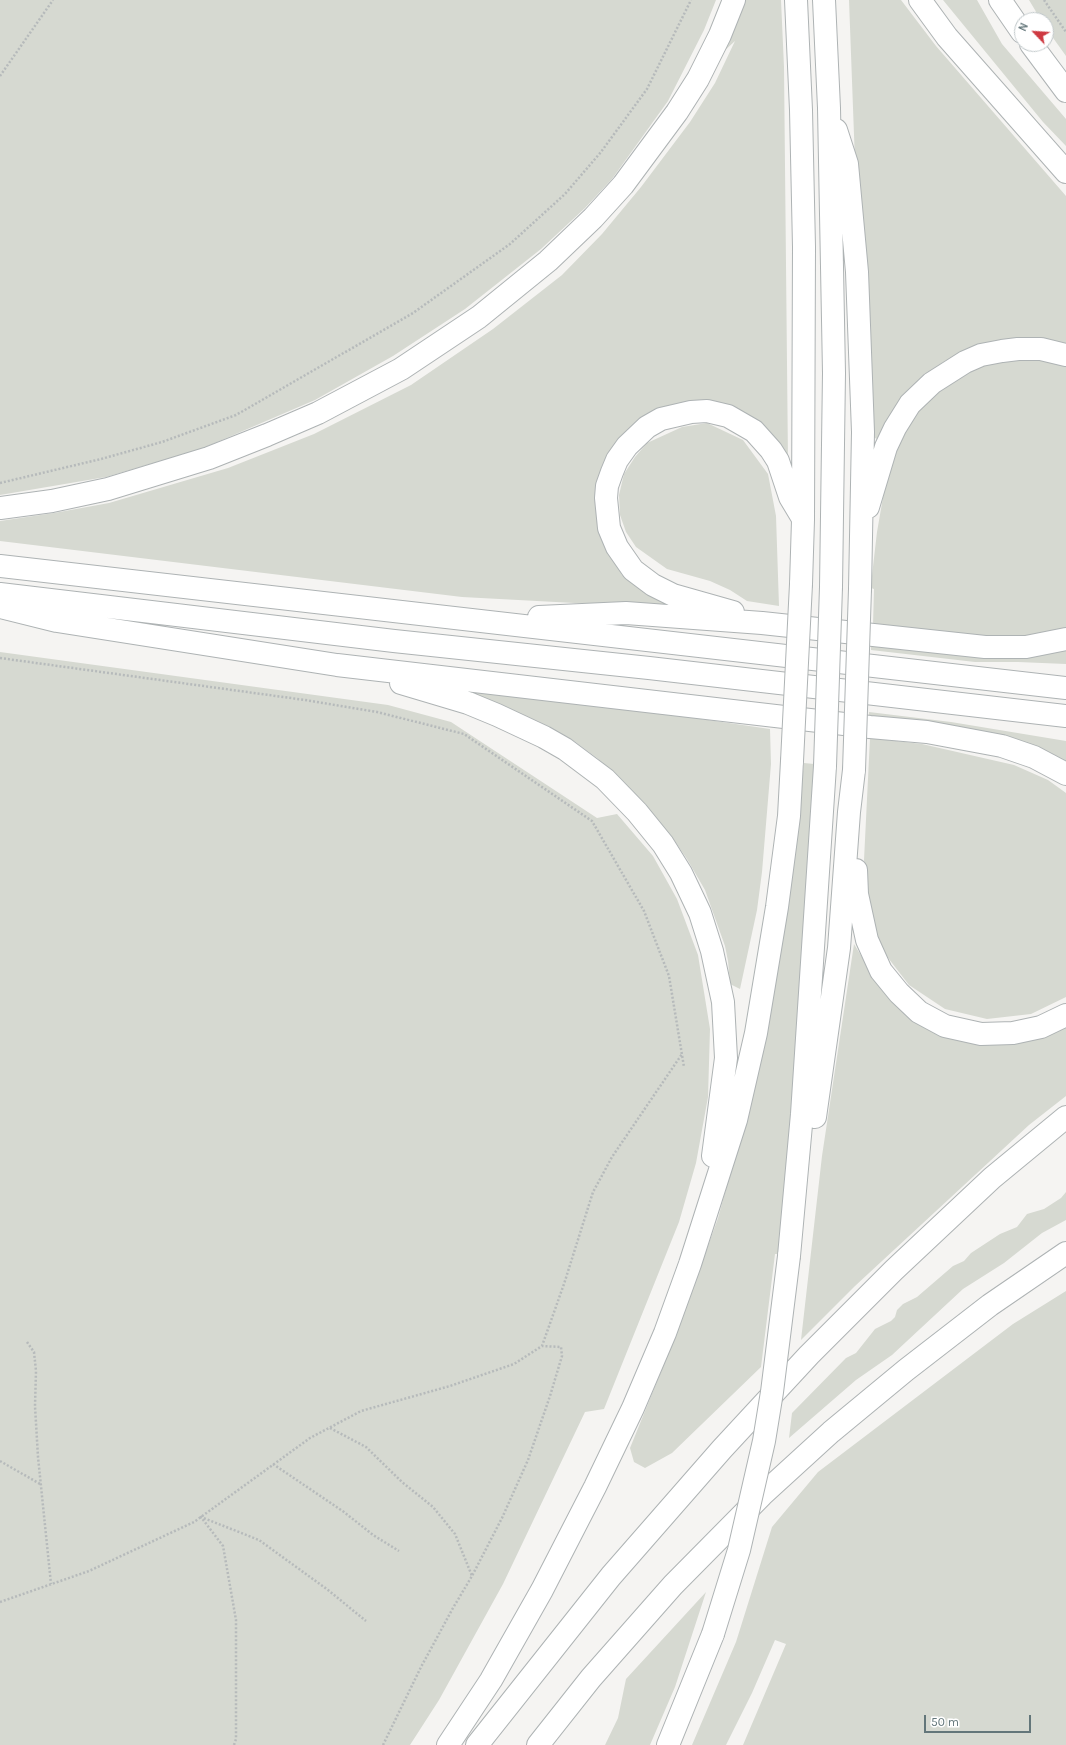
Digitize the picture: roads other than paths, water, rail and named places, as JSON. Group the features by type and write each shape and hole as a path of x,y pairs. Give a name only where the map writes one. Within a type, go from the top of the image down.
{"highway":[{"path":"0,508 52,501 108,489 208,458 252,441 318,413 401,369 479,317 548,261 593,218 623,185 677,112 698,79 720,35 734,0"},
{"path":"448,1745 491,1680 542,1590 595,1487 633,1408 662,1340 704,1225 736,1120 756,1033 777,907 789,816 802,584 803,240 801,110 796,0"},
{"path":"668,1745 713,1634 739,1550 764,1441 772,1392 790,1246 802,1106 825,766 831,586 834,373 829,108 824,0"},
{"path":"920,0 952,42 1066,172"},
{"path":"1000,0 1014,20"},
{"path":"1037,52 1066,91"},
{"path":"790,1246 812,1135 839,948 849,812 853,779 860,589 862,525 862,375 856,264 847,164 829,108"},
{"path":"862,525 875,490 886,447 895,428 910,404 932,383 965,362 981,355 1018,349 1041,349 1066,354"},
{"path":"762,623 731,611 673,595 653,585 633,570 617,547 609,528 606,498 607,486 612,472 627,446 647,427 661,419 675,415 707,411 717,413 742,423 754,431 765,442 778,461 790,497 803,520"},
{"path":"0,566 1066,688"},
{"path":"0,594 394,641 649,668 1066,716"},
{"path":"0,607 57,621 337,665 870,727 927,732 1002,746 1034,757 1066,774"},
{"path":"476,620 626,613 762,623 985,647 1026,647 1066,639"},
{"path":"337,665 468,703 544,736 565,749 605,779 637,812 663,844 681,873 700,913 712,951 723,1002 726,1058 704,1225"},
{"path":"853,779 857,894 867,940 881,971 899,993 919,1012 946,1026 981,1034 1013,1033 1041,1027 1066,1016"},
{"path":"477,1745 611,1576 722,1449 804,1361 894,1270 992,1178 1066,1117"},
{"path":"538,1745 591,1678 673,1586 762,1495 831,1432 906,1370 990,1305 1066,1253"}]}
